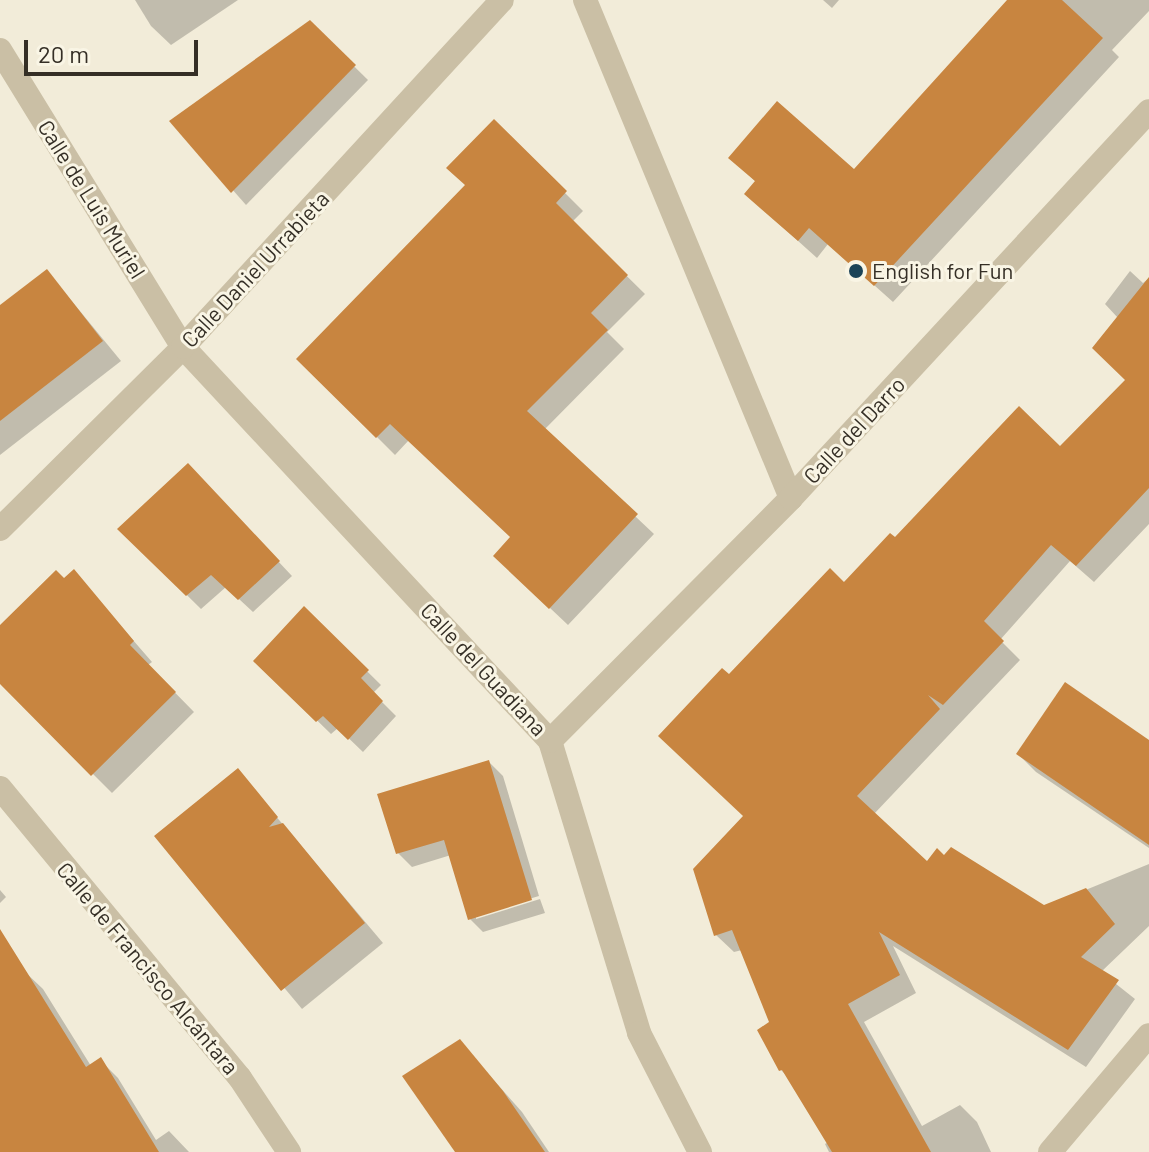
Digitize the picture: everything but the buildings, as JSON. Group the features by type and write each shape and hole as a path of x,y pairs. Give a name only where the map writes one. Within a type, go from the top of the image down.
{"street":[{"name":"Calle Daniel Urrabieta","path":"0,529 183,347 502,0"},
{"path":"585,0 791,498"},
{"name":"Calle de Luis Muriel","path":"0,50 183,347"},
{"name":"Calle del Darro","path":"550,741 791,498 1149,111"},
{"name":"Calle del Guadiana","path":"183,347 550,741 639,1033 700,1152"},
{"name":"Calle de Francisco Alcántara","path":"0,788 240,1078 289,1152"},
{"path":"1050,1152 1149,1035"}],"place":[{"name":"English for Fun","path":"856,271"}]}
